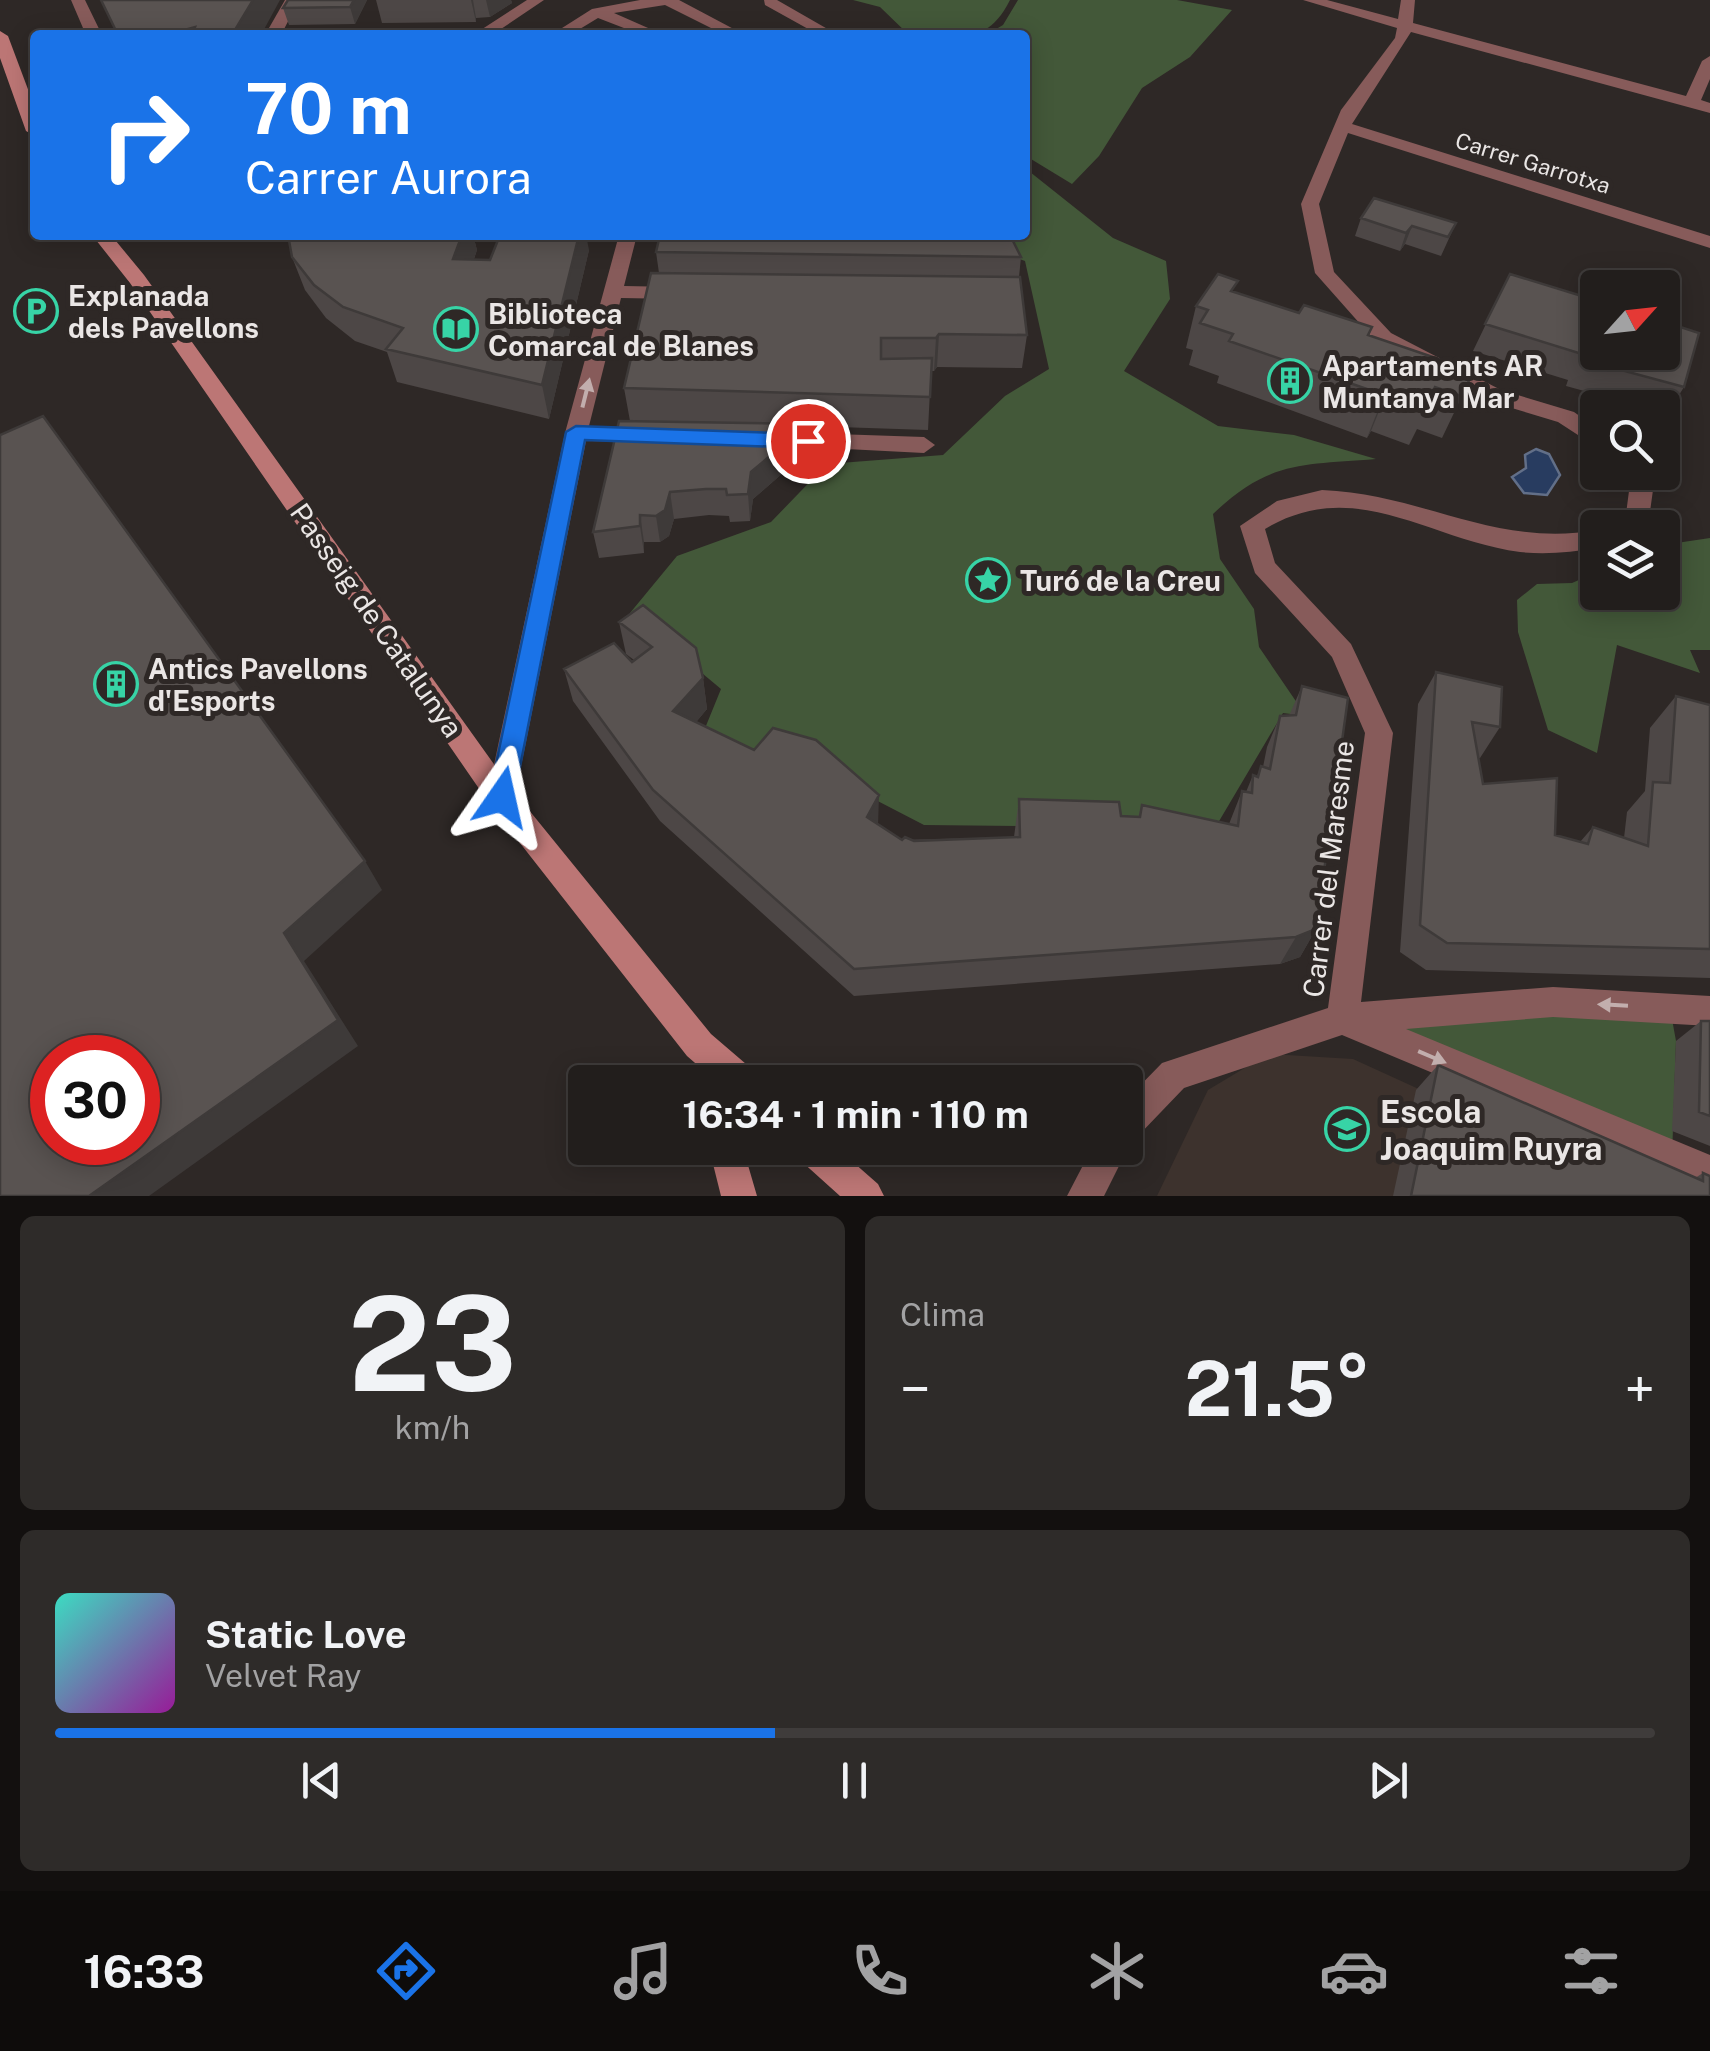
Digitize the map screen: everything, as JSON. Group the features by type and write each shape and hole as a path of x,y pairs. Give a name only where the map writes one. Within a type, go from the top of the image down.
{"street":[{"path":"78,0 92,30"},
{"path":"276,30 292,0"},
{"path":"567,30 596,12 666,0 727,30"},
{"path":"1310,0 1710,108"},
{"path":"1408,0 1403,38 1349,110 1310,204 1325,273 1384,338 1493,395 1566,417 1580,428"},
{"path":"488,30 530,1"},
{"path":"770,2 821,30"},
{"path":"596,12 643,30"},
{"path":"0,36 30,117"},
{"path":"1691,103 1710,61"},
{"name":"Carrer Garrotxa","path":"1342,126 1710,242"},
{"name":"Passeig de Catalunya","path":"105,240 138,279 502,797 699,1045 722,1065"},
{"path":"502,797 576,432 627,240"},
{"path":"612,292 708,294"},
{"path":"576,432 673,436"},
{"path":"750,439 924,445"},
{"name":"Carrer del Maresme","path":"1342,1019 1379,733 1342,651 1264,568 1252,526 1287,506 1332,498 1429,517 1509,545 1566,549 1580,545"},
{"path":"1143,1107 1174,1075 1342,1019 1553,1002 1710,1011"},
{"path":"1342,1019 1710,1172"},
{"name":"Passeig de Catalunya","path":"699,1045 704,1065"},
{"path":"731,1165 739,1196"},
{"path":"831,1165 866,1196"},
{"path":"1084,1196 1101,1165"}],"shaded area":[{"name":"Escola Joaquim Ruyra","path":"1268,1054 1353,1059 1653,1196 1157,1196 1208,1090"}],"green space":[{"path":"853,0 1010,0 1001,15 984,30 904,30 880,7"},
{"path":"1018,0 1177,0 1232,10 1190,57 1142,88 1099,156 1072,184 1030,158 1030,30 994,30 1003,25"},
{"path":"1030,172 1113,238 1166,261 1170,299 1124,371 1218,426 1294,435 1376,459 1307,465 1270,474 1233,496 1213,514 1220,559 1254,609 1259,647 1306,716 1283,713 1215,828 924,825 783,752 699,743 721,689 630,613 677,556 771,522 827,464 943,455 1005,396 1049,369 1025,261 966,240 1030,240"},
{"path":"1710,538 1710,650 1690,650 1700,673 1617,645 1597,753 1548,730 1518,632 1517,600 1537,584 1580,579 1580,610 1680,610 1680,542"},
{"path":"1670,1008 1676,1041 1672,1157 1395,1041 1405,1014"}],"water":[{"path":"1536,449 1549,454 1560,475 1547,495 1524,493 1512,477 1526,468 1525,455"}],"building":[{"path":"101,0 253,0 235,30 116,30"},
{"path":"288,0 354,0 350,7 283,8"},
{"path":"1374,198 1456,223 1448,237 1412,226 1406,233 1361,218"},
{"name":"Biblioteca Comarcal de Blanes","path":"289,240 460,240 453,259 490,260 498,240 578,240 542,385 386,349 403,328 343,307 314,285 292,257"},
{"path":"659,240 1012,240 1021,257 656,252"},
{"path":"651,273 1020,277 1027,335 881,338 881,359 932,358 930,397 624,388"},
{"path":"1218,274 1238,281 1231,291 1299,313 1304,305 1372,327 1368,335 1474,371 1461,396 1435,387 1428,402 1388,389 1384,395 1229,341 1233,334 1200,323 1208,310 1196,306"},
{"path":"1510,274 1580,295 1580,353 1485,324"},
{"path":"1680,327 1699,333 1684,387 1621,370 1680,370"},
{"name":"Antics Pavellons d'Esports","path":"43,416 365,861 284,933 338,1020 160,1146 160,1035 30,1035 30,1165 133,1165 89,1196 0,1196 0,435"},
{"path":"619,421 808,424 751,472 748,494 727,495 726,489 670,492 665,510 656,516 640,515 640,526 593,532"},
{"path":"643,605 696,648 703,678 673,711 754,750 773,728 816,740 879,795 867,817 902,840 1020,837 1019,799 1119,802 1121,816 1140,817 1142,805 1238,826 1242,791 1252,793 1253,775 1258,777 1261,766 1270,769 1280,716 1296,715 1302,686 1348,698 1316,929 1296,937 854,969 653,790 564,669 614,643 632,662 652,647 619,622"},
{"path":"1436,672 1502,687 1500,727 1472,722 1483,784 1557,778 1555,835 1588,844 1593,827 1648,846 1653,782 1670,783 1676,696 1710,705 1710,949 1447,943 1420,925"},
{"path":"1701,1021 1710,1021 1710,1116 1699,1112"},
{"path":"1438,1065 1703,1181 1703,1173 1710,1176 1710,1196 1411,1196"}],"place":[{"name":"Explanada dels Pavellons","path":"36,311"},
{"name":"Biblioteca Comarcal de Blanes","path":"456,329"},
{"name":"Apartaments AR Muntanya Mar","path":"1290,381"},
{"name":"Turó de la Creu","path":"988,580"},
{"name":"Antics Pavellons d'Esports","path":"116,684"},
{"name":"Escola Joaquim Ruyra","path":"1347,1129"}],"route":[{"path":"502,797 576,432 808,441"}]}
